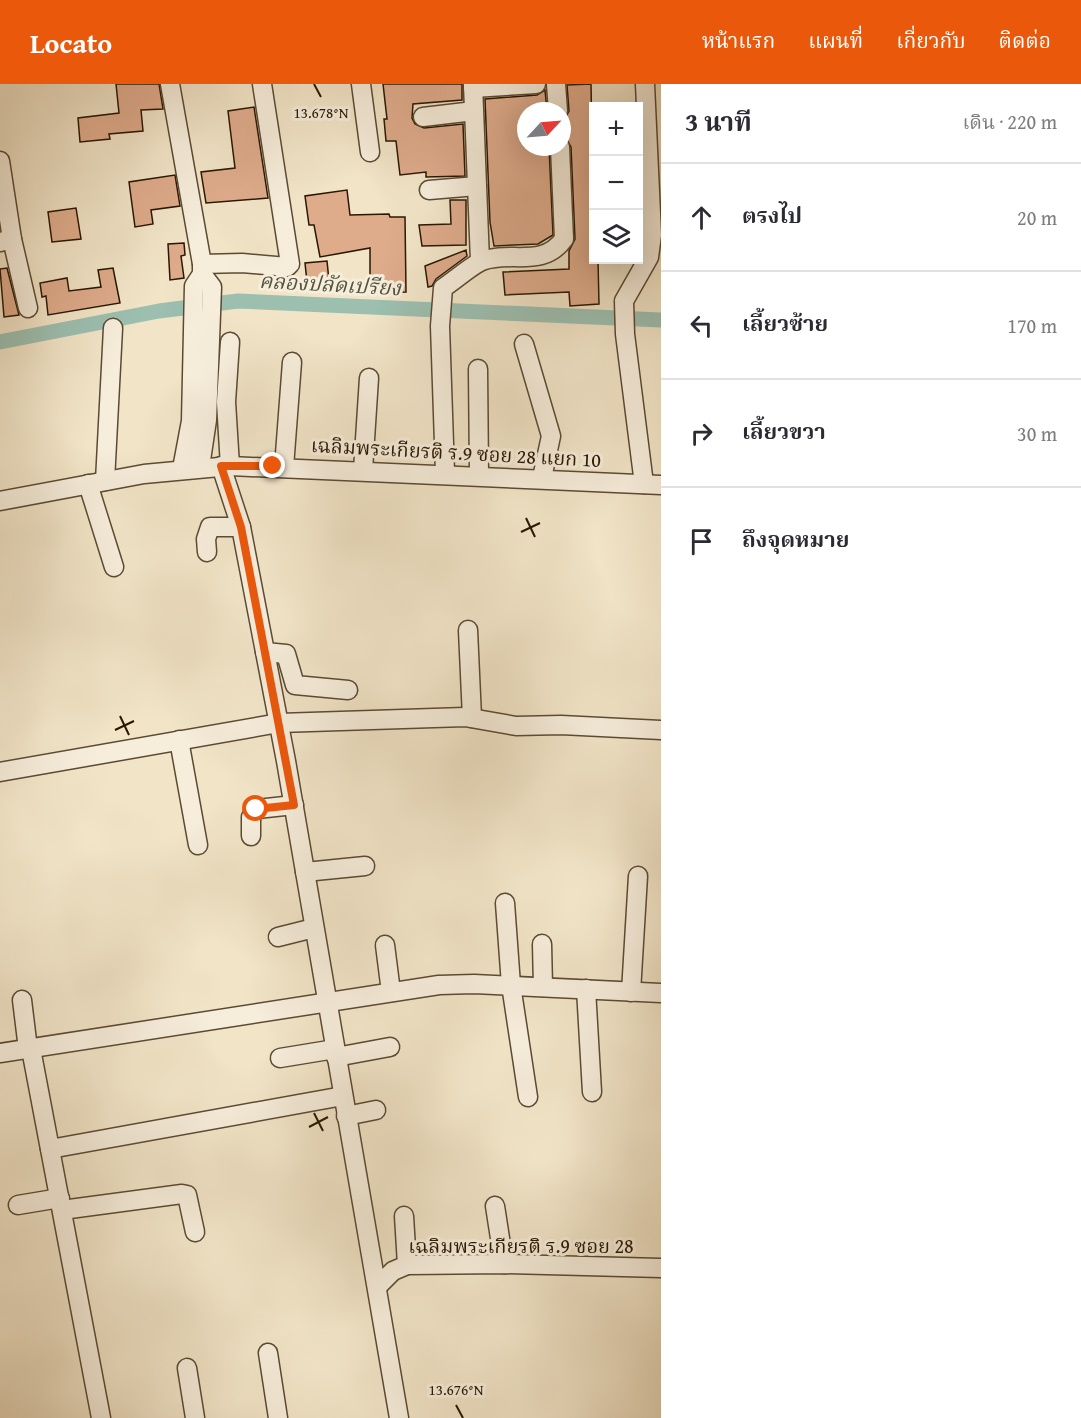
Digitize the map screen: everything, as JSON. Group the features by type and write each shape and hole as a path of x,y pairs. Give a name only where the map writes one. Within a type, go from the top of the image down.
{"street":[{"path":"170,84 202,278 199,420 191,468"},
{"path":"202,278 242,263 287,267 290,264 262,84"},
{"path":"361,84 370,152"},
{"path":"480,261 473,86 536,84"},
{"path":"556,84 557,102"},
{"path":"645,84 652,235 649,257 624,301 625,334 653,484"},
{"path":"423,117 474,111"},
{"path":"445,473 440,326 443,288 480,261 542,255 555,251 564,239 560,156"},
{"path":"0,160 6,241 28,308"},
{"path":"429,190 477,186"},
{"path":"112,328 97,483 114,567"},
{"path":"230,342 225,466 241,527 294,805 399,1418"},
{"path":"524,344 551,436 542,478"},
{"path":"284,467 292,362"},
{"path":"478,369 478,475"},
{"path":"363,470 369,378"},
{"name":"เฉลิมพระเกียรติ ร.9 ซอย 28 แยก 10","path":"0,501 191,468 225,466 445,473 653,484"},
{"path":"207,552 206,538 210,527 241,527"},
{"path":"468,630 472,718"},
{"path":"265,652 286,654 295,685 348,690"},
{"path":"0,772 279,723 425,717 472,718 516,726 561,725 661,730"},
{"path":"179,740 198,845"},
{"path":"251,836 251,817 256,809 294,805"},
{"path":"305,872 365,866"},
{"path":"631,992 638,876"},
{"path":"505,903 511,986 528,1097"},
{"path":"278,937 314,928"},
{"path":"542,944 543,987"},
{"path":"385,945 391,992"},
{"path":"0,1053 439,985 661,993"},
{"path":"586,989 592,1092"},
{"path":"22,1000 101,1418"},
{"path":"280,1058 390,1047"},
{"path":"50,1149 343,1096"},
{"path":"346,1116 376,1110"},
{"path":"18,1205 61,1204 182,1194 186,1195 190,1202 195,1232"},
{"path":"495,1206 504,1263"},
{"path":"404,1216 407,1265"},
{"name":"เฉลิมพระเกียรติ ร.9 ซอย 28","path":"377,1287 393,1270 407,1265 504,1263 661,1268"},
{"path":"268,1353 278,1418"},
{"path":"187,1368 195,1418"}],"building":[{"path":"116,84 159,84 163,109 141,110 143,131 109,134 110,139 80,142 78,118 119,113"},
{"path":"383,84 462,84 462,100 413,104 412,118 415,124 424,128 463,124 465,176 426,177 426,172 400,175 396,141 386,141 384,119 387,119"},
{"path":"591,84 589,264 598,264 599,304 570,306 569,292 505,295 503,272 569,269 569,251 575,239 571,102 568,102 567,85"},
{"path":"545,90 546,102 517,102 517,156 549,156 553,235 538,244 494,246 490,222 485,99 537,95"},
{"path":"254,107 268,198 206,203 201,172 235,168 228,111"},
{"path":"175,175 180,206 151,210 153,224 135,227 129,182"},
{"path":"347,190 350,215 389,214 390,217 405,217 406,292 370,293 370,248 320,257 314,225 309,225 305,196"},
{"path":"450,200 466,200 466,245 422,246 419,225 451,224"},
{"path":"76,208 81,239 52,242 48,212"},
{"path":"184,243 185,255 181,256 184,278 170,280 168,244"},
{"path":"466,250 467,256 428,287 425,266"},
{"path":"327,261 330,290 308,292 305,263"},
{"path":"7,268 19,315 4,317 0,269"},
{"path":"113,268 120,303 48,315 46,296 42,297 40,283 67,278 69,291 101,287 98,270"}],"waterway":[{"name":"คลองปลัดเปรียง","path":"0,342 159,311 238,301 661,320"}],"route":[{"path":"256,809 294,805 241,527 221,466 273,466"}]}
